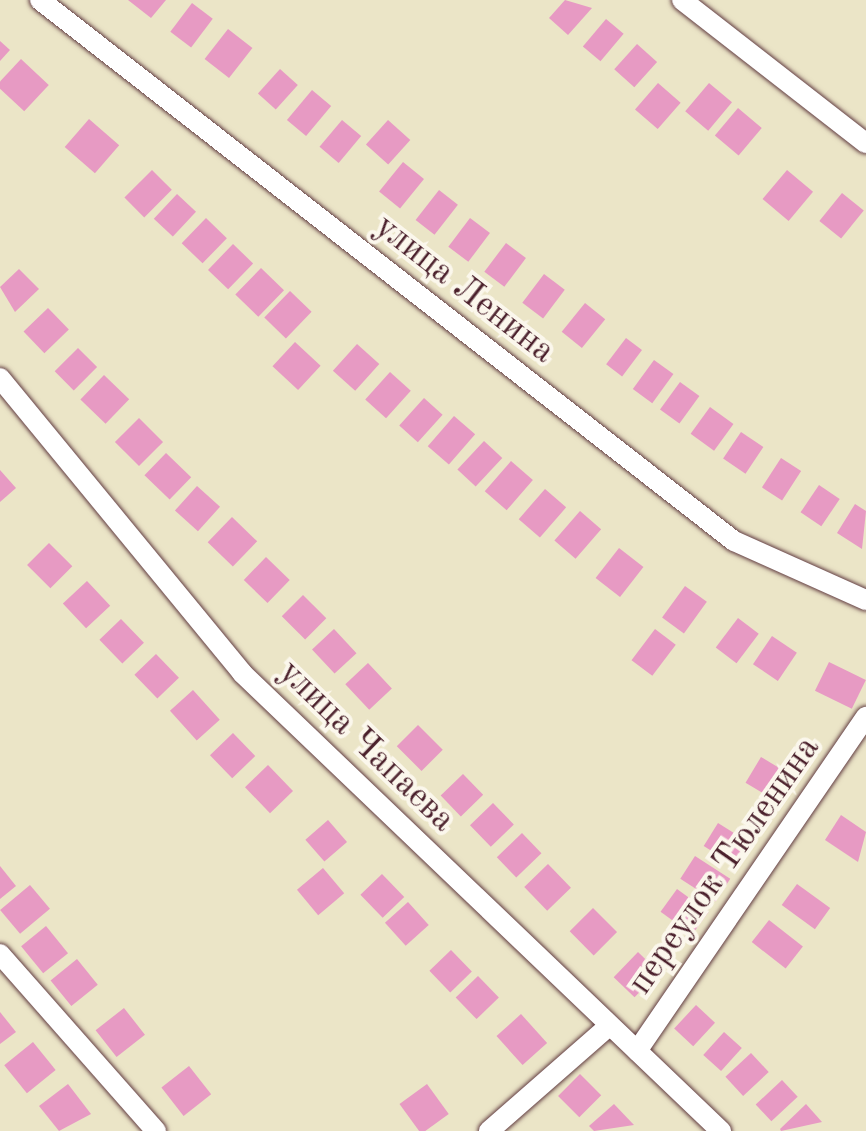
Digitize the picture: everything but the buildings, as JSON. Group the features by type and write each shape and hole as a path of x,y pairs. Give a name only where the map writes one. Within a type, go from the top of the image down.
{"street":[{"name":"улица Ленина","path":"40,0 734,541 866,600"},
{"path":"682,0 866,143"},
{"name":"улица Чапаева","path":"0,378 242,673 721,1131"},
{"name":"переулок Тюленина","path":"637,1050 866,717"},
{"path":"0,954 156,1131"},
{"name":"переулок Тюленина","path":"488,1131 609,1026"}]}
